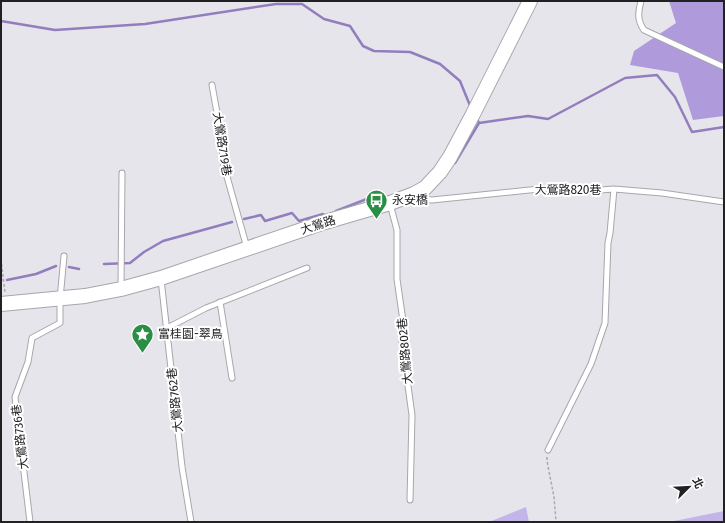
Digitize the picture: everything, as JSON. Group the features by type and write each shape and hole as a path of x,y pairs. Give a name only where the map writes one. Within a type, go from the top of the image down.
{"street":[{"name":"大鶯路","path":"4,304 85,296 121,289 161,278 325,222 390,203 425,188 440,172 473,114 530,1"}],"lane":[{"path":"641,1 638,13 639,23 644,30 724,67"},
{"name":"大鶯路719巷","path":"212,85 222,135 224,166 247,249"},
{"path":"121,289 122,173"},
{"name":"大鶯路820巷","path":"414,194 422,199 432,200 549,188 587,191 614,189 662,193 724,202"},
{"path":"548,450 591,364 605,323 608,243 614,189"},
{"name":"大鶯路802巷","path":"390,203 397,230 397,279 404,328 402,342 412,415 410,500"},
{"path":"60,299 64,256"},
{"path":"168,328 220,302 306,268"},
{"name":"大鶯路762巷","path":"161,278 168,328 182,467 191,522"},
{"name":"大鶯路736巷","path":"30,522 16,397 28,362 32,338 60,323 60,299"},
{"path":"220,302 232,378"}],"path":[{"path":"1,259 4,304"},
{"path":"548,450 547,461 554,497 556,522"}],"shaded area":[{"path":"669,1 724,1 724,116 693,120 678,73 630,65 634,51 676,23"},
{"path":"526,507 529,522 489,522"},
{"path":"724,511 724,522 669,522"}],"waterway":[{"path":"1,21 55,30 145,24 276,4 302,4 324,19 350,26 363,46 374,51 410,52 440,64 460,81 471,108"},
{"path":"477,119 479,123 528,116 548,119 625,78 657,75 675,97 692,132 724,127"},
{"path":"455,163 479,123"},
{"path":"336,211 377,195"},
{"path":"244,219 261,215 265,221 292,213 299,221 323,214"},
{"path":"104,264 130,263 144,252 163,241 232,222"},
{"path":"7,280 36,274 56,266"},
{"path":"69,267 79,269"}],"place":[{"name":"永安橋","path":"376,220"},
{"name":"富桂園-翠鳥","path":"143,354"}]}
